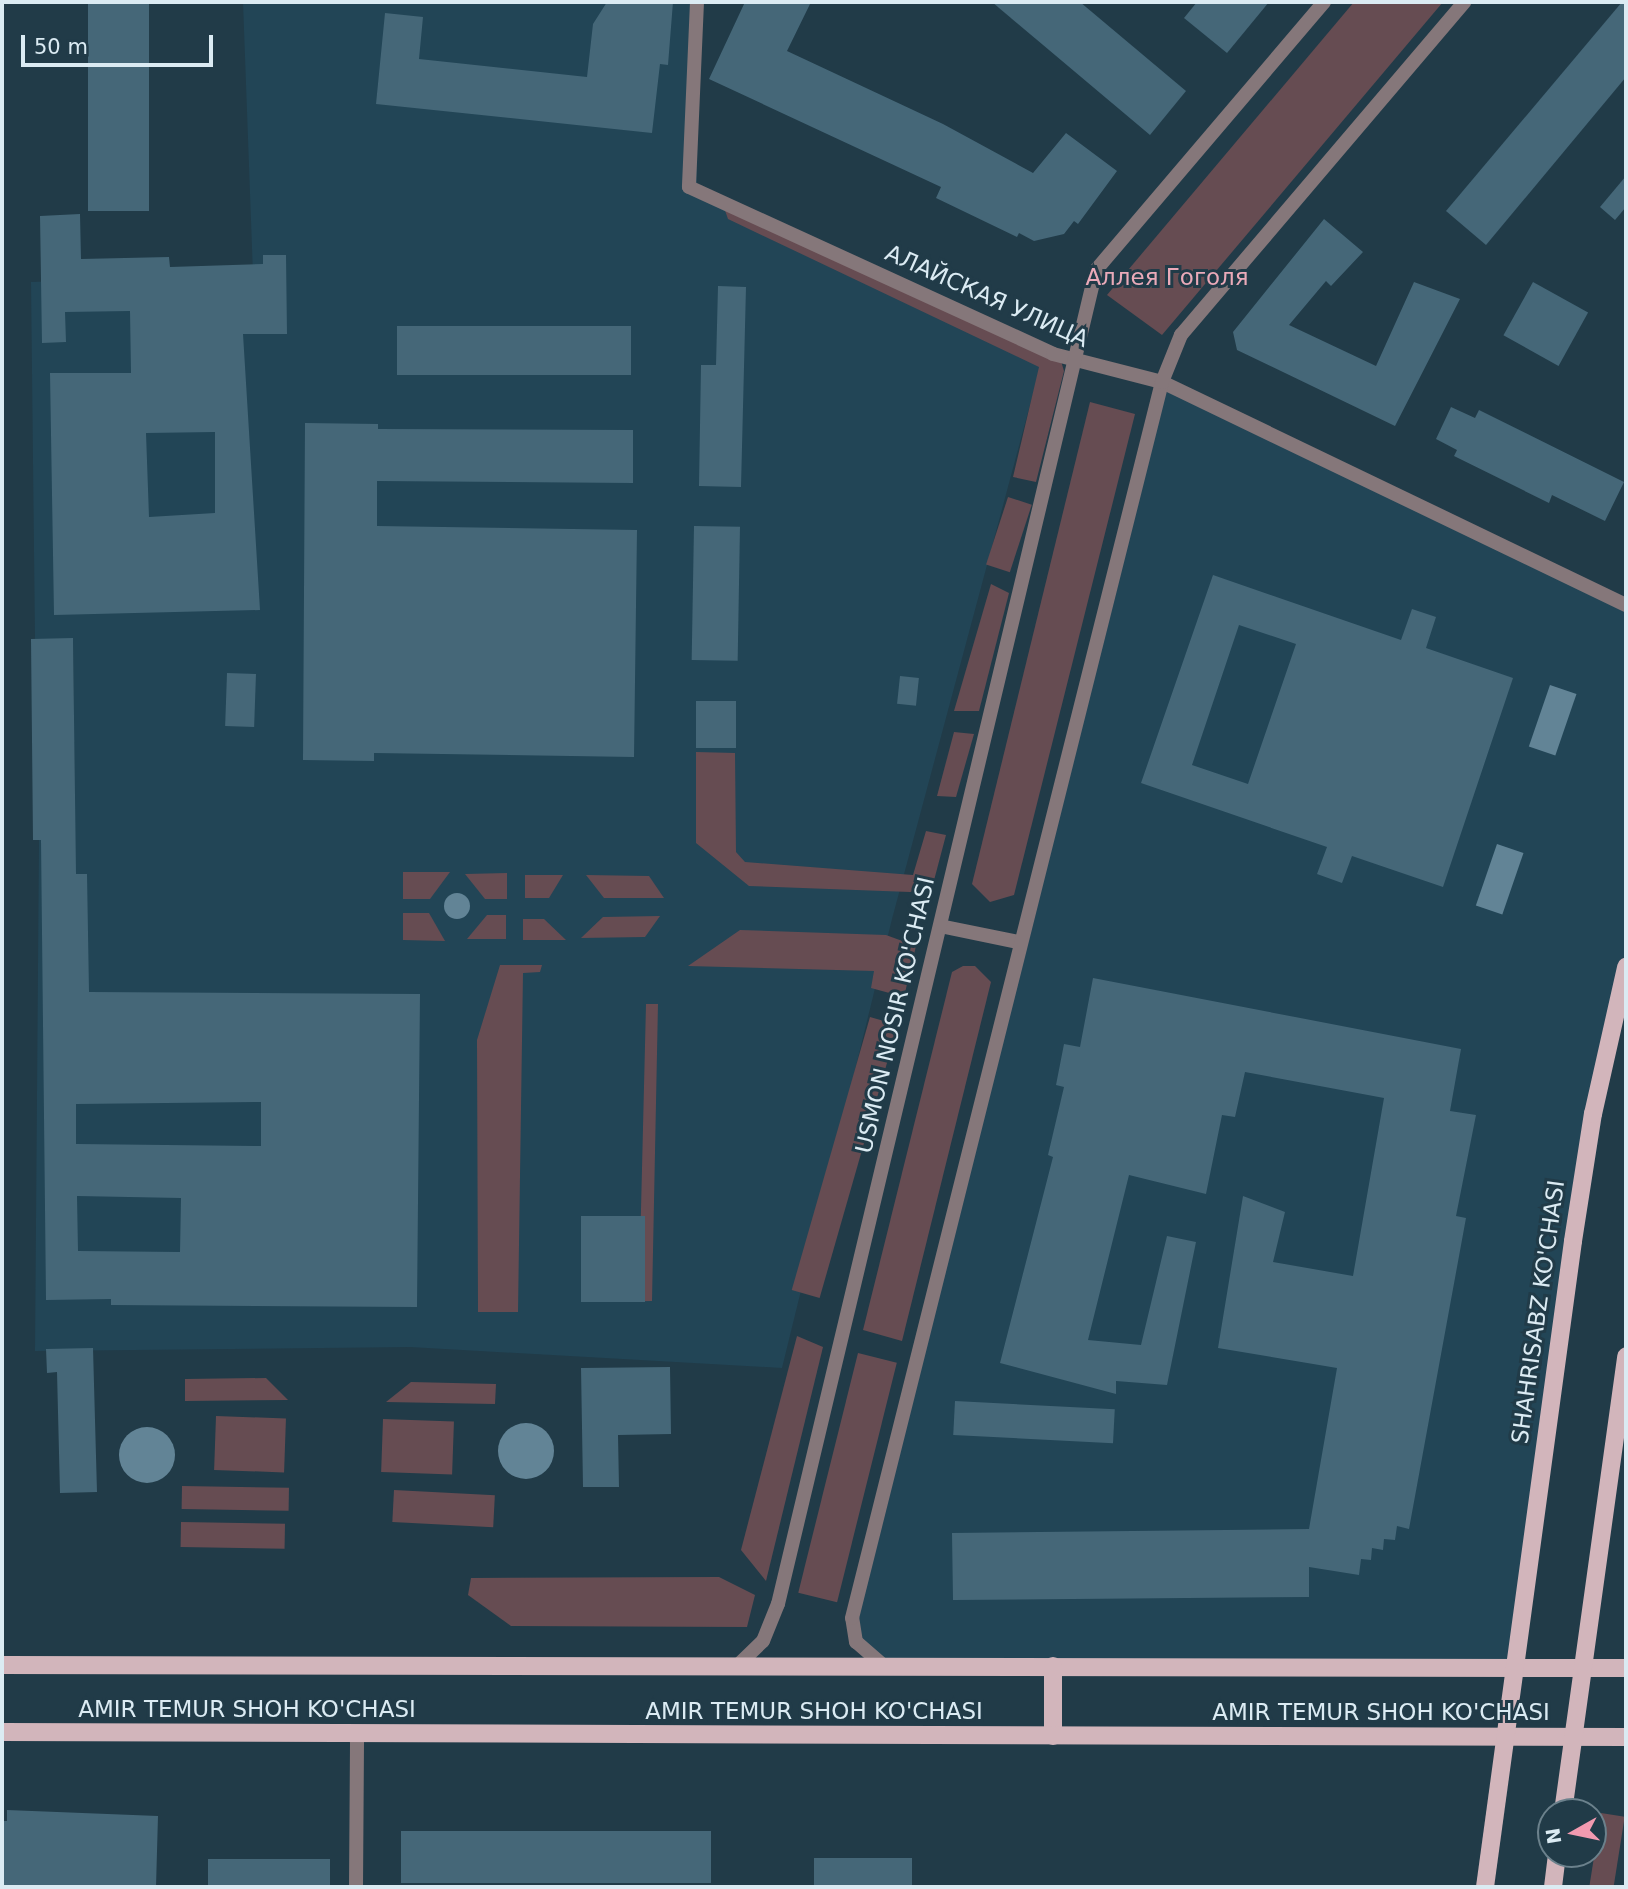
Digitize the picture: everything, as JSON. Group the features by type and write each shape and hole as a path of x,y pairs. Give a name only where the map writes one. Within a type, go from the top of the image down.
{"main road":[{"name":"SHAHRISABZ KO'CHASI","path":"1485,1887 1513,1667 1589,1139 1626,967"},
{"path":"1565,1798 1626,1356"},
{"name":"AMIR TEMUR SHOH KO'CHASI","path":"2,1665 1626,1668"},
{"path":"1053,1666 1054,1736"},
{"name":"AMIR TEMUR SHOH KO'CHASI","path":"2,1732 1626,1737"},
{"path":"1552,1887 1555,1868"}],"street":[{"name":"АЛАЙСКАЯ УЛИЦА","path":"697,2 689,187 1076,362 1161,382 1626,605"},
{"name":"USMON NOSIR KO'CHASI","path":"736,1667 763,1641 778,1604 1096,271 1324,2"},
{"path":"884,1666 856,1642 852,1618 1018,942 1161,382 1181,335 1464,2"},
{"path":"940,926 1018,942"},
{"path":"356,1887 357,1734"}],"shaded area":[{"path":"243,2 698,2 697,188 1045,349 892,919 782,1368 410,1347 35,1351 39,840 75,839 73,639 35,639 31,282 253,275"},
{"path":"1162,382 1626,605 1626,967 1513,1667 871,1658 853,1635"},
{"path":"1550,685 1576,694 1555,756 1529,746"},
{"path":"1497,844 1523,853 1502,915 1476,905"},
{"path":"457,893 466,897 470,906 466,915 457,919 448,915 444,906 448,897"},
{"path":"526,1423 537,1425 546,1431 552,1440 552,1462 546,1471 537,1477 526,1479 515,1477 506,1471 500,1462 498,1451 500,1440 506,1431 515,1425"},
{"path":"147,1427 158,1429 167,1435 173,1444 173,1466 167,1475 158,1481 147,1483 136,1481 127,1475 121,1466 119,1455 121,1444 127,1435 136,1429"}],"green space":[{"name":"Аллея Гоголя","path":"1354,2 1443,2 1162,335 1107,295"},
{"path":"721,199 1061,361 1064,371 1036,482 1013,477 1039,367 728,219"},
{"path":"1090,402 1135,414 1014,895 990,902 972,884"},
{"path":"1008,497 1032,505 1010,572 986,565"},
{"path":"991,584 1009,593 979,711 954,711"},
{"path":"954,732 974,734 956,797 937,796"},
{"path":"696,752 735,753 736,852 745,862 913,875 926,831 946,835 932,888 910,892 749,886 696,843"},
{"path":"403,872 450,872 430,899 403,899"},
{"path":"507,873 507,899 485,899 465,874"},
{"path":"525,875 563,875 549,898 525,898"},
{"path":"586,875 649,876 664,898 604,898"},
{"path":"403,913 429,913 445,941 403,940"},
{"path":"487,915 506,915 506,939 467,939"},
{"path":"660,916 645,937 581,938 603,917"},
{"path":"523,919 544,919 566,940 523,940"},
{"path":"740,930 886,935 916,946 904,997 871,988 874,971 688,966"},
{"path":"500,965 542,965 540,972 523,973 518,1312 478,1312 477,1040"},
{"path":"963,966 975,966 991,982 902,1341 863,1330 952,972"},
{"path":"646,1004 658,1004 652,1301 603,1302 594,1295 639,1292"},
{"path":"870,1017 898,1025 820,1298 792,1290"},
{"path":"797,1336 823,1347 766,1581 741,1550"},
{"path":"858,1353 897,1363 837,1602 798,1593"},
{"path":"266,1378 288,1400 185,1401 185,1379"},
{"path":"411,1382 496,1384 495,1404 386,1402"},
{"path":"216,1416 286,1418 284,1472 214,1470"},
{"path":"383,1419 454,1421 452,1474 381,1472"},
{"path":"182,1486 289,1488 289,1511 182,1509"},
{"path":"394,1490 495,1495 493,1527 392,1522"},
{"path":"181,1522 285,1524 285,1549 181,1547"},
{"path":"719,1577 755,1595 747,1627 511,1626 468,1595 471,1578"},
{"path":"1607,1814 1625,1817 1614,1887 1589,1887 1592,1868 1607,1868"}],"building":[{"path":"88,2 149,2 149,211 88,211"},
{"path":"607,2 673,2 668,65 660,64 652,133 376,104 385,13 423,17 419,59 587,77 593,24"},
{"path":"745,2 811,2 787,51 943,124 1033,173 1066,133 1117,171 1078,224 1074,221 1064,234 1034,241 1019,233 1017,237 936,198 941,187 709,79"},
{"path":"992,2 1080,2 1186,91 1150,135"},
{"path":"1197,2 1269,2 1227,53 1184,18"},
{"path":"1622,2 1626,2 1626,77 1486,245 1446,211"},
{"path":"1626,176 1626,207 1615,220 1600,207"},
{"path":"80,214 81,259 169,257 170,267 263,264 263,255 286,255 287,334 243,334 260,610 54,615 50,373 131,373 130,311 65,312 66,342 42,343 40,216","holes":["215,432 215,513 149,517 146,433"]},
{"path":"1324,219 1363,252 1331,286 1326,281 1289,325 1376,366 1414,282 1460,299 1395,426 1237,350 1233,332"},
{"path":"1533,282 1588,313 1559,366 1503,335"},
{"path":"718,286 746,287 741,487 699,486 701,365 716,365"},
{"path":"397,326 631,326 631,375 397,375"},
{"path":"1451,407 1475,418 1479,410 1624,482 1605,521 1552,495 1549,503 1454,456 1457,450 1436,439"},
{"path":"305,423 378,424 378,429 633,430 633,483 377,481 377,526 637,530 634,757 374,753 374,761 303,760"},
{"path":"694,526 740,527 738,661 692,660"},
{"path":"1213,575 1401,640 1412,609 1436,617 1426,648 1513,678 1443,887 1352,856 1342,883 1317,874 1327,847 1141,783","holes":["1239,625 1296,644 1248,784 1192,765"]},
{"path":"73,638 76,874 87,874 89,992 420,994 417,1307 111,1305 111,1299 46,1300 41,840 33,840 31,639","holes":["261,1102 261,1146 76,1144 76,1104","77,1196 181,1198 180,1252 78,1251"]},
{"path":"227,673 256,674 254,727 225,726"},
{"path":"900,676 919,678 916,706 897,704"},
{"path":"696,701 736,701 736,748 696,748"},
{"path":"1093,978 1461,1049 1450,1111 1476,1115 1456,1216 1466,1218 1409,1529 1397,1526 1395,1540 1384,1539 1383,1550 1372,1548 1371,1560 1361,1559 1359,1575 1309,1567 1309,1597 953,1600 952,1533 1309,1529 1337,1368 1218,1348 1243,1196 1285,1212 1273,1262 1353,1276 1384,1098 1245,1072 1235,1117 1222,1115 1206,1194 1129,1175 1088,1340 1141,1345 1167,1236 1196,1242 1167,1385 1116,1381 1116,1394 1000,1363 1053,1157 1048,1155 1064,1087 1056,1085 1064,1044 1080,1047"},
{"path":"581,1216 645,1216 645,1302 581,1302"},
{"path":"93,1348 97,1492 60,1493 57,1372 47,1373 46,1349"},
{"path":"670,1367 671,1434 618,1435 619,1487 583,1487 581,1368"},
{"path":"955,1401 1115,1409 1113,1443 953,1435"},
{"path":"7,1810 158,1816 156,1887 2,1885 2,1821 7,1821"},
{"path":"401,1831 711,1831 711,1883 401,1883"},
{"path":"814,1858 912,1858 912,1887 814,1887"},
{"path":"208,1859 330,1859 330,1887 208,1887"}]}
